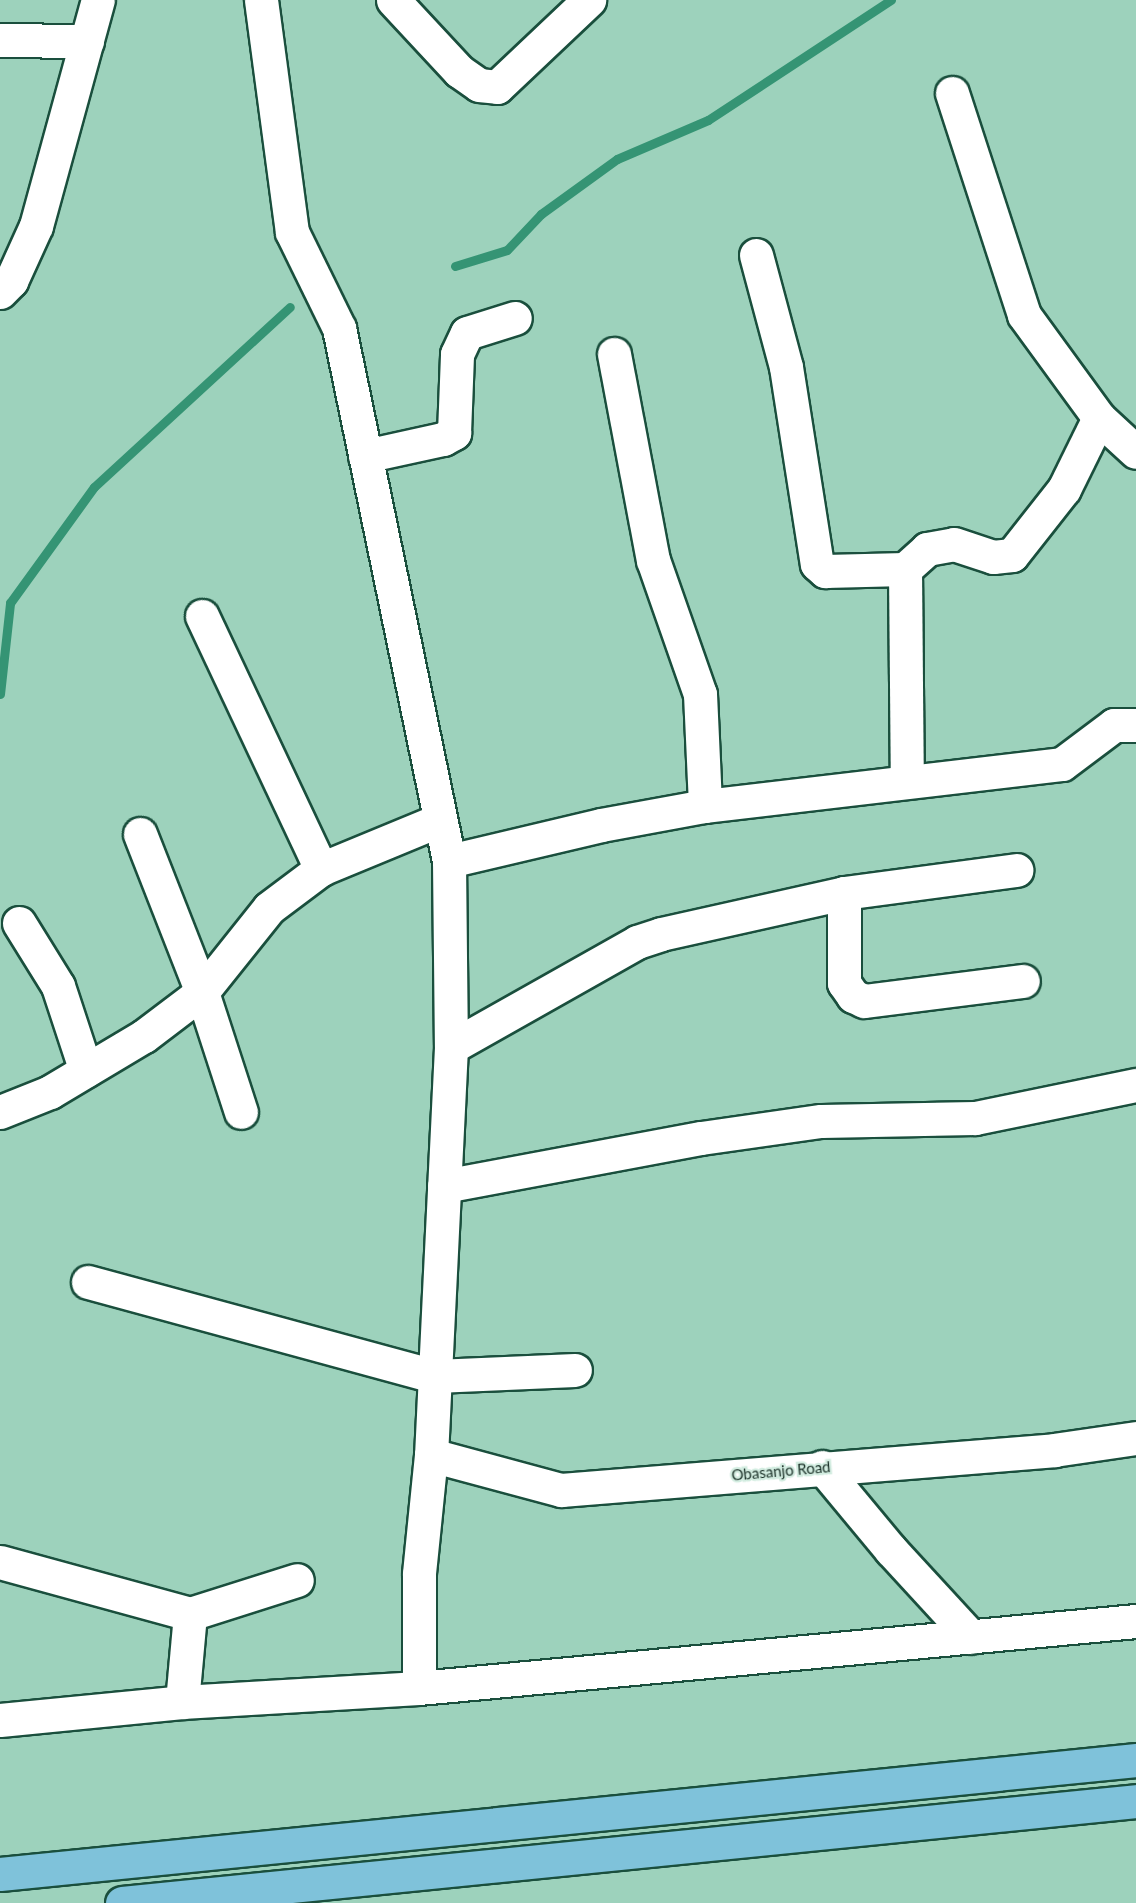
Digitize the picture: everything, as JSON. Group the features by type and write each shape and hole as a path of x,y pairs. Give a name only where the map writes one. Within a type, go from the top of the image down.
{"main road":[{"path":"0,1874 1136,1760"},
{"path":"122,1903 1136,1801"}],"street":[{"path":"0,292 11,280 36,226 98,0"},
{"path":"261,0 292,232 339,328 449,861 452,1047 435,1376 419,1574 419,1688"},
{"path":"393,0 459,71 479,85 497,87 589,0"},
{"path":"0,40 87,41"},
{"path":"952,93 1024,315 1099,418 1136,452"},
{"path":"756,255 786,367 817,564 825,571 837,573 905,569 927,549 954,544 993,557 1012,555 1064,489 1099,418"},
{"path":"365,456 443,440 454,433 458,354 467,333 514,318"},
{"path":"614,354 653,560 700,694 705,806"},
{"path":"905,569 907,779"},
{"path":"202,616 321,869"},
{"path":"449,861 601,825 705,806 907,779 1062,764 1114,725 1136,725"},
{"path":"0,1112 50,1092 144,1036 202,992 270,908 321,869 440,820"},
{"path":"140,834 202,992 241,1112"},
{"path":"452,1047 637,942 843,893 1016,870"},
{"path":"843,893 844,983 853,996 864,1001 1023,981"},
{"path":"19,923 58,986 86,1071"},
{"path":"444,1186 701,1138 821,1121 975,1118 1136,1085"},
{"path":"88,1282 435,1376 575,1370"},
{"name":"Obasanjo Road","path":"430,1455 561,1490 822,1467 1054,1450 1136,1438"},
{"path":"822,1467 891,1550 971,1637"},
{"path":"0,1562 190,1614 297,1580"},
{"path":"182,1702 190,1614"},
{"path":"0,1720 182,1702 419,1688 1136,1621"}],"waterway":[{"path":"455,266 507,250 541,214 617,159 708,120 891,0"},
{"path":"0,694 10,603 94,487 290,307"}]}
